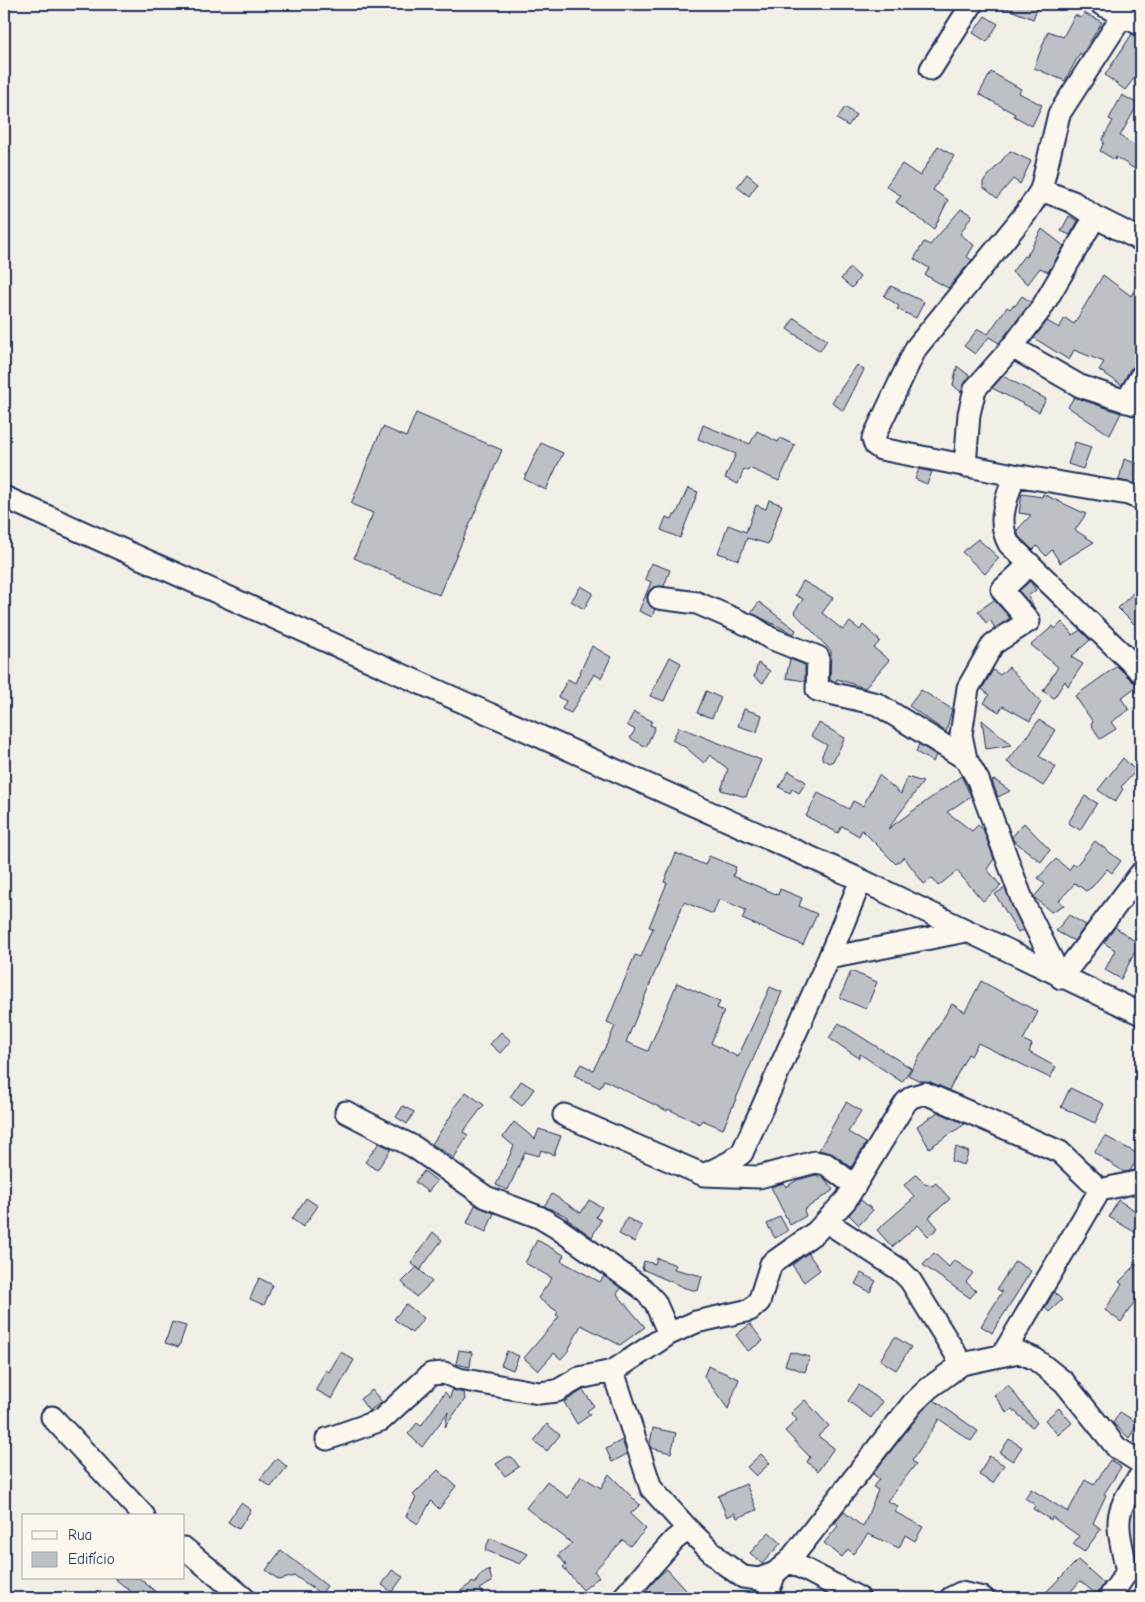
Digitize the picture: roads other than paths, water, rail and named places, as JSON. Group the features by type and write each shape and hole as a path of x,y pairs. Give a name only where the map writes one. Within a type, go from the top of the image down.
{"street":[{"path":"931,70 972,4"},
{"path":"1101,4 1132,20 1059,114 1041,190 1026,213 916,348 873,439 875,445 881,449 1014,476 1128,494 1141,499"},
{"path":"1041,190 1074,202 1095,217 1141,240"},
{"path":"965,466 969,414 976,390 1041,309 1095,217"},
{"path":"1012,347 1068,380 1133,404 1141,376"},
{"path":"1014,476 1002,516 1002,532 1009,544 1141,672"},
{"path":"4,497 861,880 1061,978 1141,1014"},
{"path":"1030,564 1002,590 1029,621 993,644 968,688 961,736 966,759 978,780 1023,902 1061,978"},
{"path":"659,598 697,603 753,627 770,638 818,656 817,690 877,704 966,759"},
{"path":"1061,978 1141,873"},
{"path":"704,1175 730,1162 742,1153 829,958 861,880"},
{"path":"829,958 966,931"},
{"path":"327,1440 381,1420 430,1374 444,1373 459,1379 539,1393 557,1391 579,1378 613,1371 669,1334 696,1322 750,1310 759,1302 771,1264 827,1222 855,1186 906,1102 912,1097 925,1093 1060,1152 1100,1190"},
{"path":"346,1112 414,1147 486,1197 539,1217 556,1227 642,1288 655,1302 669,1334"},
{"path":"564,1115 704,1175 759,1177 780,1173 815,1162 826,1164 855,1186"},
{"path":"1004,1354 1100,1190 1141,1181"},
{"path":"827,1222 900,1270 910,1280 962,1364"},
{"path":"766,1598 782,1567 913,1403 929,1388 962,1364 1018,1352 1034,1358 1064,1382 1117,1448 1141,1463"},
{"path":"613,1371 651,1488 688,1529 722,1562 744,1577 759,1579 782,1567 859,1598"},
{"path":"52,1417 142,1514"},
{"path":"1108,1598 1127,1572 1118,1526 1120,1508 1125,1496 1141,1475"},
{"path":"623,1598 674,1540 688,1529"},
{"path":"185,1549 244,1598"},
{"path":"951,1598 961,1592 983,1598"}]}
